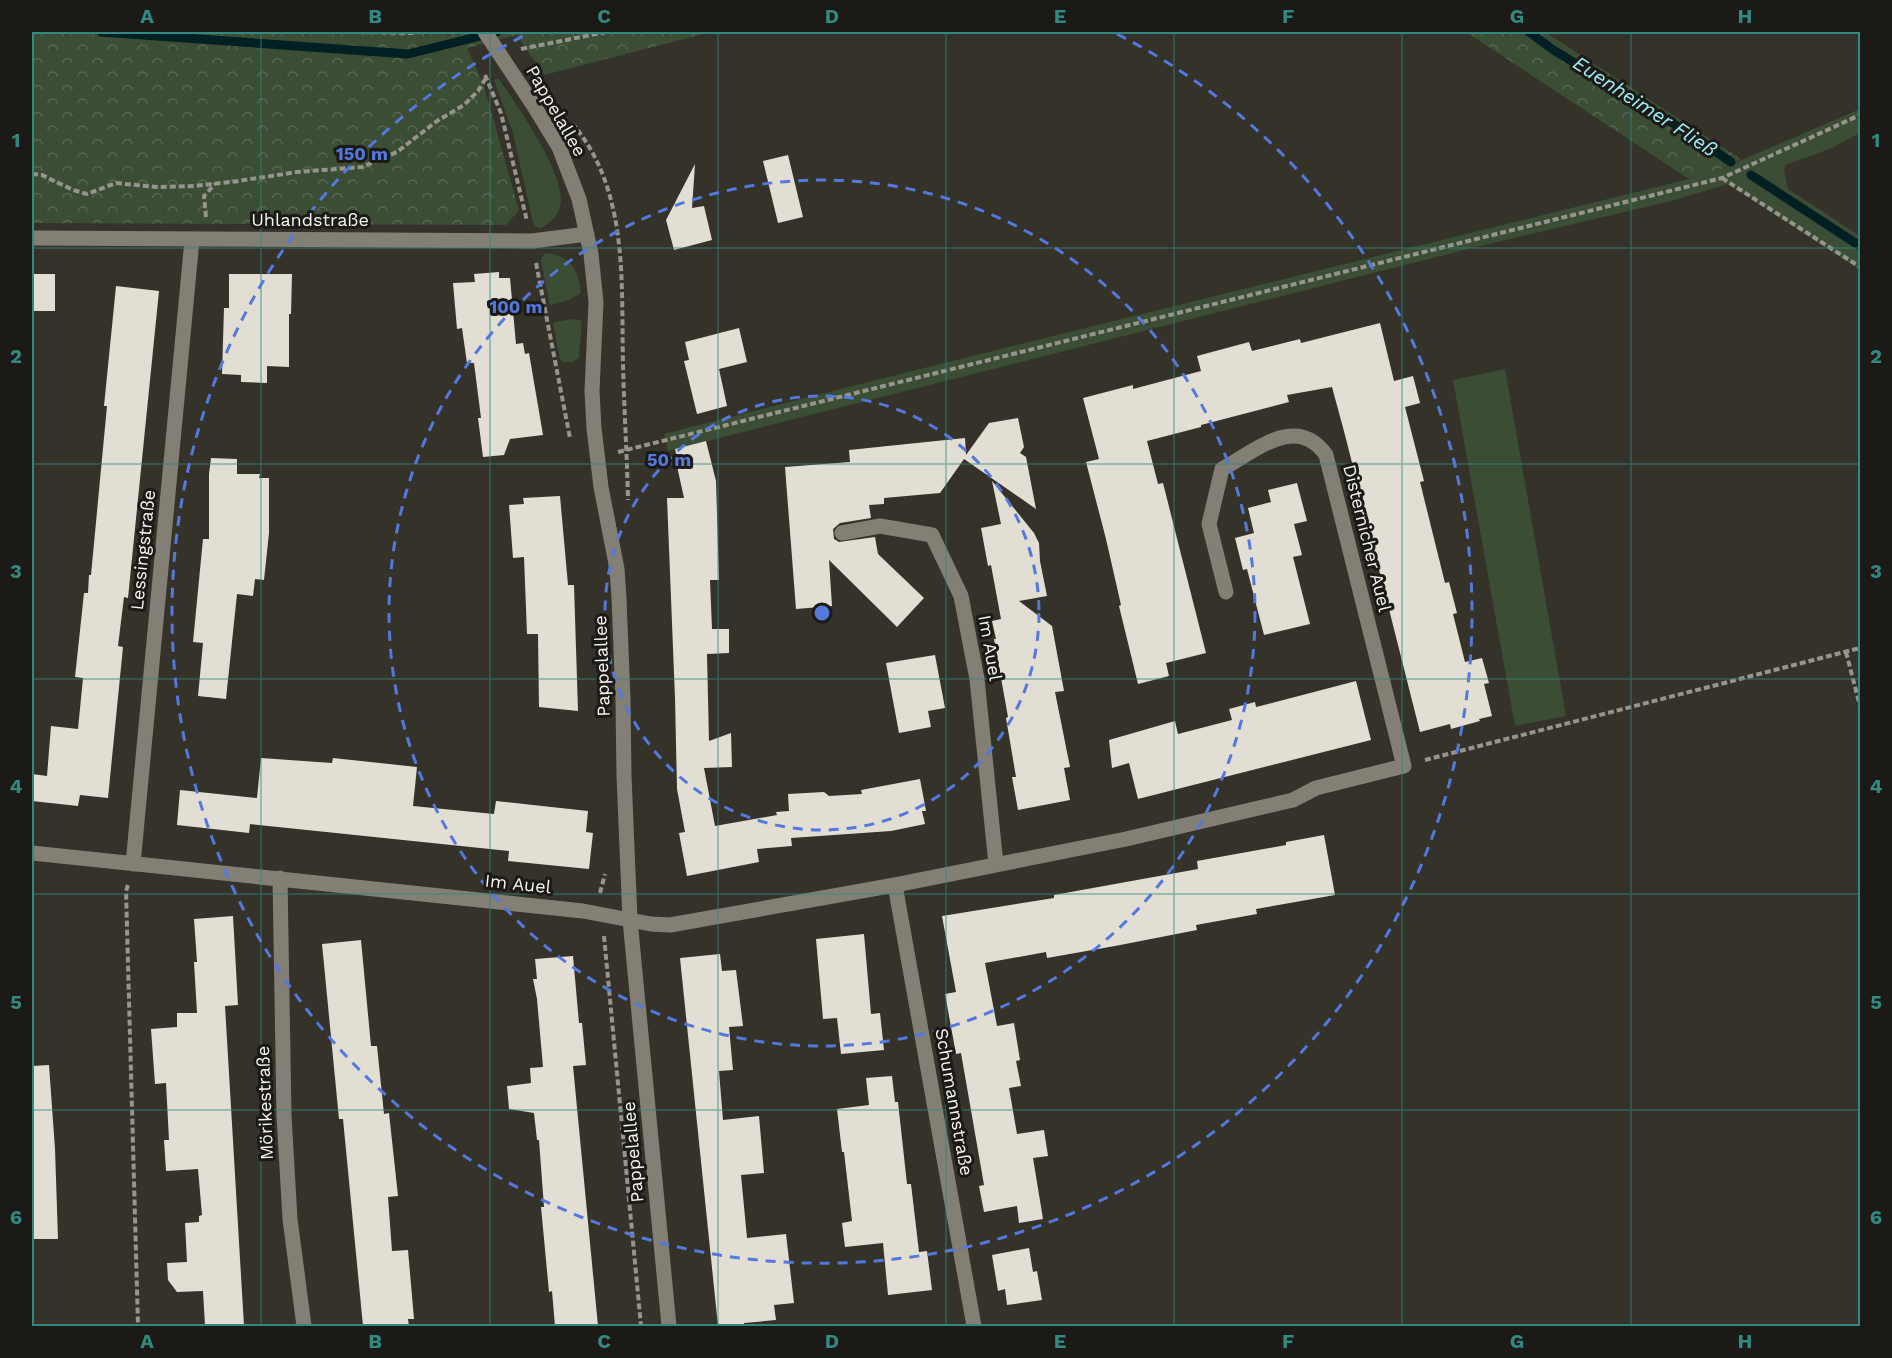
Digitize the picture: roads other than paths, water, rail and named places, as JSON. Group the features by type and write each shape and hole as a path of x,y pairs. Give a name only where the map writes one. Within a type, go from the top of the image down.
{"street":[{"name":"Pappelallee","path":"488,36 559,147 579,199 588,234 596,302 592,391 594,428 601,487 617,569 619,598 630,920 669,1326"},
{"name":"Uhlandstraße","path":"32,238 532,241 588,234"},
{"name":"Lessingstraße","path":"133,864 192,240"},
{"name":"Disternicher Auel","path":"1226,592 1209,524 1222,469 1276,438 1296,434 1309,438 1319,444 1326,455 1404,766"},
{"name":"Im Auel","path":"842,533 880,526 932,535 956,586 961,597 977,679 996,864"},
{"name":"Im Auel","path":"32,853 571,909 669,925 895,885 1126,838 1293,800 1316,788 1404,766"},
{"name":"Mörikestraße","path":"280,878 286,1157 290,1219 304,1326"},
{"name":"Schumannstraße","path":"895,885 974,1326"}],"waterway":[{"path":"101,32 408,54 497,32"},
{"name":"Euenheimer Fließ","path":"1529,32 1552,49 1731,162"},
{"name":"Euenheimer Fließ","path":"1751,175 1860,246"}]}
